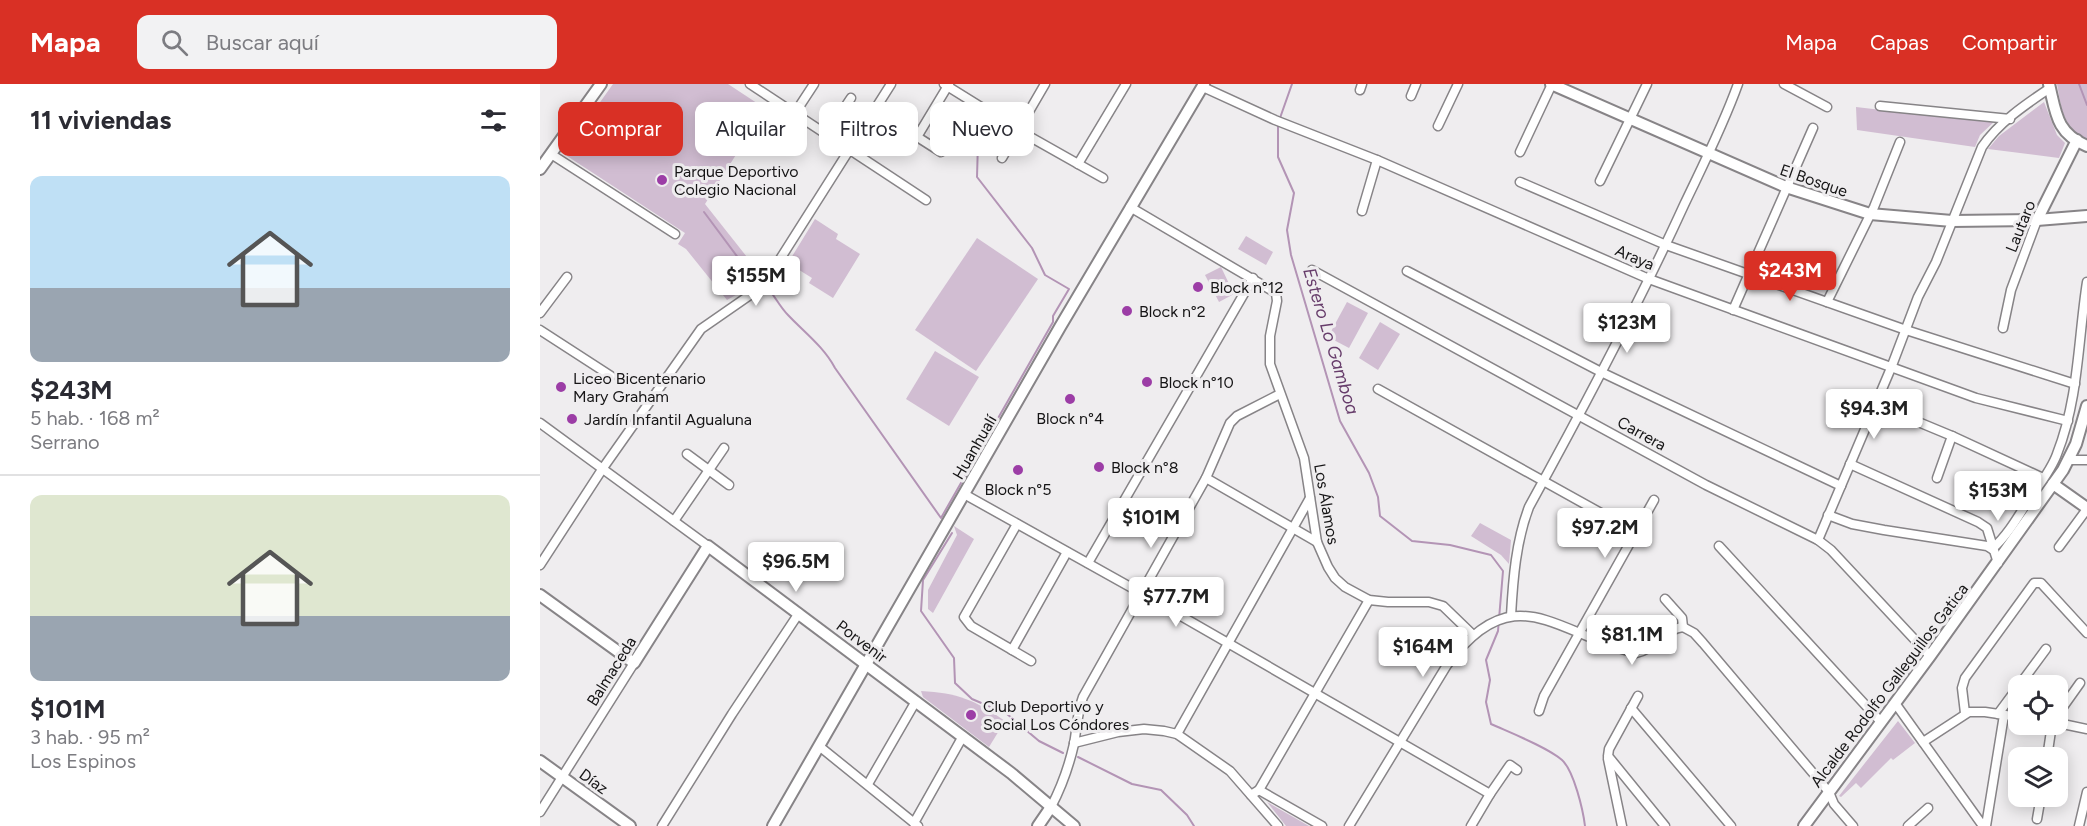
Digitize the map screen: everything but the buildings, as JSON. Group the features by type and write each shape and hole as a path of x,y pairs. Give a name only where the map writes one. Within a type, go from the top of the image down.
{"street":[{"path":"540,167 601,84"},
{"path":"802,102 814,84"},
{"path":"880,102 891,84"},
{"path":"1034,103 1045,84"},
{"path":"1078,164 1126,84"},
{"path":"1411,96 1416,84"},
{"path":"1438,126 1458,84"},
{"path":"1520,152 1552,84"},
{"name":"El Bosque","path":"1552,84 1786,187 1870,214 1952,221 2037,220 2087,216"},
{"path":"1600,180 1647,84"},
{"path":"1508,617 1515,559 1523,522 1603,373 1666,245 1738,84"},
{"path":"1784,84 1827,107"},
{"path":"755,85 779,102"},
{"path":"918,134 947,85 974,102"},
{"name":"Araya","path":"1204,85 1291,127 1377,160 1649,279 1976,398 2068,421"},
{"name":"Huanhualí","path":"773,826 1130,207 1204,85"},
{"path":"1818,540 1891,368 1918,297 1936,262 1982,147 1994,132 2049,86 2056,118 2065,131 2082,143"},
{"path":"848,102 851,98"},
{"path":"1880,106 2010,119"},
{"path":"1733,310 1813,128"},
{"path":"1034,139 1103,178"},
{"path":"1827,302 1870,214 1900,142"},
{"name":"Lautaro","path":"2003,328 2011,290 2037,220 2082,143"},
{"path":"551,154 675,234"},
{"path":"540,565 603,468 701,329 750,295 763,282 845,156"},
{"path":"860,156 926,200"},
{"path":"1362,211 1377,160"},
{"path":"1520,182 1666,245 1906,330 2075,384"},
{"name":"Los Álamos","path":"1130,207 1276,293 1277,301 1270,336 1273,373 1304,458 1317,542 1335,578 1369,600 1429,602 1443,606 1473,635"},
{"name":"Carrera","path":"1312,270 1724,494 1818,540 1831,550 1930,657"},
{"path":"1407,271 1603,373 1841,486"},
{"path":"540,313 567,277"},
{"path":"1088,563 1253,278"},
{"path":"1992,549 1999,543 2057,456 2068,421 2075,384 2087,282"},
{"path":"540,330 611,376"},
{"path":"1378,389 1635,532"},
{"path":"1038,826 1058,794 1074,743 1077,717 1083,697 1206,478 1230,423 1237,416 1280,394"},
{"path":"1875,404 2043,478"},
{"name":"Alcalde Rodolfo Galleguillos Gatica","path":"1803,826 1930,657 2053,484 2069,460 2081,432 2087,406"},
{"name":"Porvenir","path":"540,423 963,736 1074,826"},
{"path":"1937,478 1952,436"},
{"path":"674,521 724,448"},
{"path":"687,454 729,485"},
{"path":"2069,460 2087,460"},
{"path":"1850,464 1987,528 1998,563"},
{"path":"1206,478 1317,542"},
{"path":"2053,484 2087,508 2059,547"},
{"path":"964,494 1490,794"},
{"path":"1177,734 1310,498"},
{"path":"1539,711 1544,696 1654,500"},
{"path":"1828,515 1852,524 1987,546 1992,549"},
{"path":"1017,524 965,614 965,620 971,626 1031,661"},
{"name":"Balmaceda","path":"540,812 708,546"},
{"path":"1719,546 1881,722"},
{"path":"1012,650 1067,552"},
{"path":"1965,713 1962,688 1965,678 2034,583 2041,583 2087,633"},
{"path":"540,595 634,663"},
{"path":"1665,599 1682,618 1683,627 1698,639 1828,792 1834,804 1852,826"},
{"path":"1255,792 1369,600"},
{"path":"662,826 799,613"},
{"path":"1349,826 1447,665 1461,646 1492,623 1508,617 1543,618 1636,653 1642,652 1673,630 1683,627"},
{"path":"1985,826 2001,715 2046,649"},
{"path":"2068,700 2080,683"},
{"path":"1622,826 1608,756 1609,749 1638,696"},
{"path":"868,784 916,701"},
{"path":"1895,704 1985,826"},
{"path":"1631,708 1731,826"},
{"path":"1923,742 1965,713 1975,711 2008,716"},
{"path":"2068,725 2087,729"},
{"path":"1074,743 1118,732 1144,729 1177,734 1230,771 1255,792 1322,826"},
{"path":"819,746 916,824 963,736"},
{"path":"1608,756 1665,826"},
{"name":"Díaz","path":"540,761 630,826"},
{"path":"1471,826 1510,765 1517,770"},
{"path":"1255,792 1278,826"},
{"path":"2079,826 2087,792"},
{"path":"2037,819 2039,807"},
{"path":"1908,826 1928,808"}],"shaded area":[{"path":"613,84 728,84 755,102 695,102 695,156 735,156 705,204 762,276 750,287 727,300 686,249 678,244 685,233 567,156 683,156 683,102 600,102"},
{"path":"2057,84 2087,84 2087,141 2072,129 2064,117"},
{"path":"2044,102 2057,135 2065,143 2059,158 1988,149 1999,136"},
{"path":"1856,107 1996,120 1980,135 1975,147 1857,130"},
{"path":"815,219 838,234 836,239 860,254 833,298 809,283 812,278 788,263"},
{"path":"1246,236 1273,252 1266,265 1238,249"},
{"path":"977,238 1038,279 976,371 915,330"},
{"path":"1221,267 1234,294 1219,302 1205,275"},
{"path":"1347,302 1368,313 1349,348 1328,337"},
{"path":"1380,322 1400,334 1378,370 1359,358"},
{"path":"935,351 979,377 949,426 906,399"},
{"path":"1480,523 1511,540 1509,564 1501,555 1471,536"},
{"path":"954,526 974,539 933,613 928,609 928,590 957,535"},
{"name":"Club Deportivo y Social Los Cóndores","path":"921,691 966,699 1005,721 989,747 923,697"},
{"path":"1898,721 1915,743 1893,760 1891,758 1861,788 1856,783 1841,797 1839,796"},
{"path":"1267,802 1309,826 1286,826"}],"waterway":[{"name":"Estero Lo Gamboa","path":"1280,118 1292,84"},
{"path":"2079,84 2087,105"},
{"name":"Estero Lo Gamboa","path":"1278,123 1278,157 1294,193 1287,230 1291,255 1340,421 1369,473 1378,497 1380,516 1412,541 1450,545 1491,555 1503,571 1498,631 1486,660 1490,680 1486,702 1491,724 1538,745 1562,760 1574,781 1585,826"},
{"path":"765,285 785,311 825,353 941,518 1053,322 1053,316 1069,289 1045,275 1032,248 977,177 978,156"},
{"path":"704,212 742,263 761,281"},
{"path":"952,533 923,580 921,611 954,658 955,683 972,699 1007,714 1039,741 1063,753"},
{"path":"1078,757 1132,784 1161,790 1187,815 1194,826"}],"place":[{"name":"Parque Deportivo Colegio Nacional","path":"662,180"},
{"name":"Block n°12","path":"1198,287"},
{"name":"Block n°2","path":"1127,311"},
{"name":"Block n°10","path":"1147,382"},
{"name":"Liceo Bicentenario Mary Graham","path":"561,387"},
{"name":"Block n°4","path":"1070,399"},
{"name":"Jardín Infantil Agualuna","path":"572,419"},
{"name":"Block n°8","path":"1099,467"},
{"name":"Block n°5","path":"1018,470"},
{"name":"Club Deportivo y Social Los Cóndores","path":"971,715"}]}
